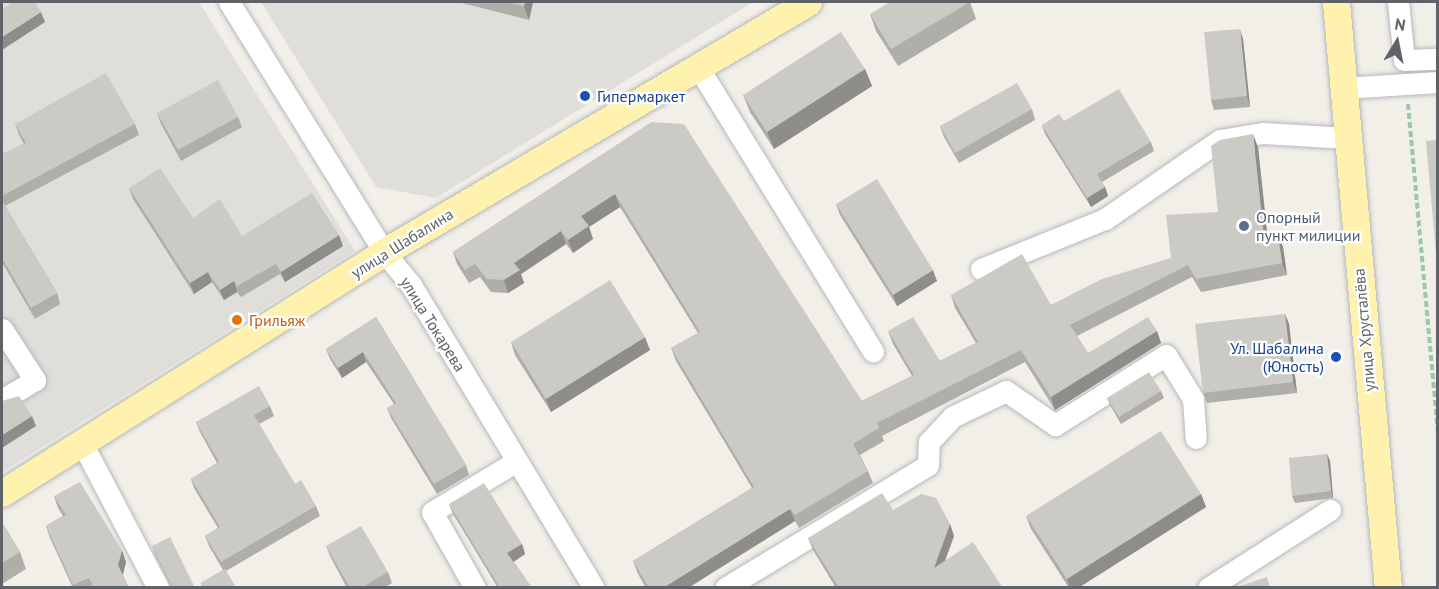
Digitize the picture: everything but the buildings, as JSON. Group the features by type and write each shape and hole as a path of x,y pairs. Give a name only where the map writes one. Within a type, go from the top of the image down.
{"main road":[{"name":"улица Шабалина","path":"2,493 384,252 808,2"},
{"name":"улица Хрусталёва","path":"1336,2 1388,588"}],"street":[{"name":"улица Токарева","path":"229,2 384,252 411,285 594,588"},
{"path":"1398,2 1406,84"},
{"path":"1404,60 1437,59"},
{"path":"698,67 873,352"},
{"path":"1343,88 1437,82"},
{"path":"981,269 1105,219 1220,140 1263,133 1348,138"},
{"path":"2,329 35,380 2,400"},
{"path":"725,588 928,465 929,442 952,417 1006,391 1055,425 1166,355 1192,399 1196,438"},
{"path":"82,443 158,588"},
{"path":"475,588 432,512 516,461"},
{"path":"1208,588 1330,510"}],"path":[{"path":"1406,84 1437,435"}],"shaded area":[{"path":"2,2 199,2 355,251 2,472"},
{"path":"261,2 753,2 436,198 376,187"}],"place":[{"name":"Гипермаркет","path":"585,96"},
{"name":"Опорный пункт милиции","path":"1244,226"},
{"name":"Грильяж","path":"237,320"},
{"name":"Ул. Шабалина (Юность)","path":"1336,357"}]}
